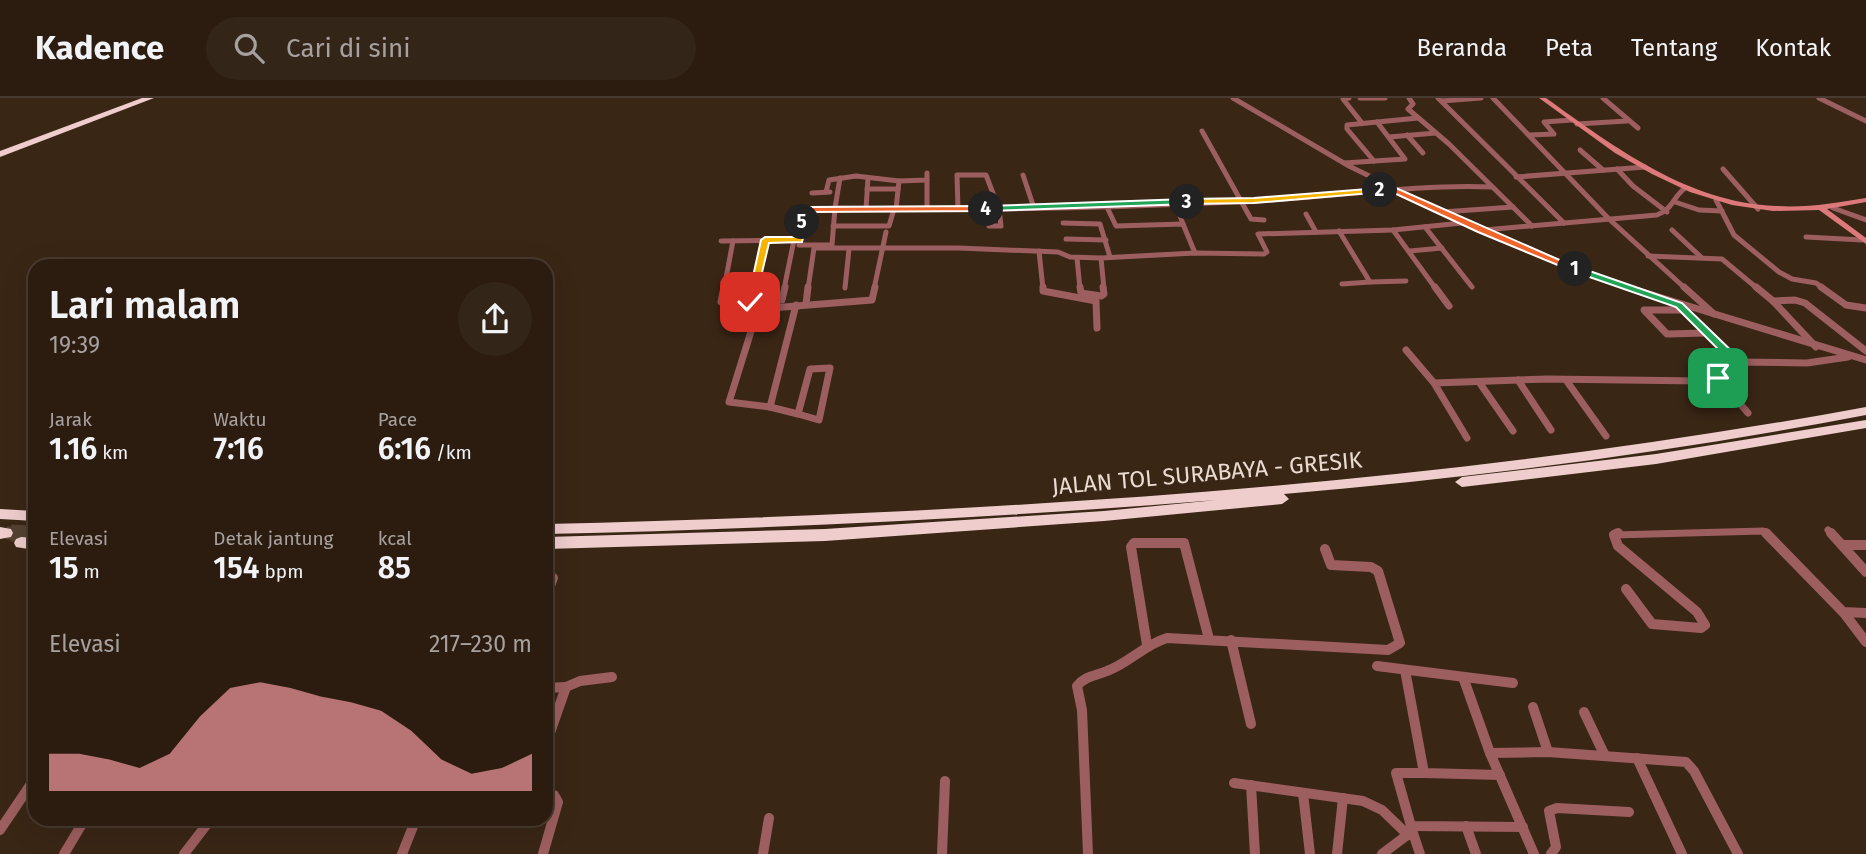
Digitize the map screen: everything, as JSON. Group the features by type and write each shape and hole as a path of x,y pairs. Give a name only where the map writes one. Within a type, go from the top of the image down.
{"highway":[{"path":"0,154 150,98"},
{"name":"JALAN TOL SURABAYA - GRESIK","path":"553,529 918,517 1102,505 1418,478 1764,431 1866,411"},
{"name":"JALAN TOL SURABAYA - GRESIK","path":"553,543 825,535 1118,515 1531,475 1780,440 1866,424"},
{"path":"0,514 28,516"}],"main road":[{"path":"1542,98 1574,122 1645,167 1685,188 1716,200 1758,209 1822,209 1866,200"},
{"path":"1822,209 1864,241"}],"street":[{"path":"1233,98 1344,163 1439,212 1481,230 1680,308 1865,360"},
{"path":"1349,98 1343,99 1362,122"},
{"path":"1360,98 1385,98"},
{"path":"1409,98 1413,104 1408,109 1532,226"},
{"path":"1440,100 1481,98"},
{"path":"1493,98 1609,219 1719,318"},
{"path":"1603,98 1639,128"},
{"path":"1819,98 1866,121"},
{"path":"1440,100 1564,223"},
{"path":"1374,161 1347,129 1350,123 1418,118"},
{"path":"1529,135 1554,134 1544,122 1628,121"},
{"path":"1344,163 1405,159 1377,122"},
{"path":"806,304 813,249 1039,251 1058,252 1077,258 1195,253 1264,254 1266,251 1251,220 1202,131"},
{"path":"1389,136 1436,134"},
{"path":"1407,135 1423,153"},
{"path":"1580,150 1603,170"},
{"path":"1516,177 1645,167"},
{"path":"1617,169 1633,187 1667,212"},
{"path":"1723,169 1758,209"},
{"path":"958,209 957,175 986,175 999,209 1001,226 989,226"},
{"path":"1023,175 1034,208"},
{"path":"826,192 827,181 840,178 899,181 927,177 927,209"},
{"path":"797,240 802,246 832,245 840,178"},
{"path":"866,209 867,178"},
{"path":"833,226 891,226 899,181"},
{"path":"782,300 805,210 1034,208 1240,201 1434,185 1492,187"},
{"path":"988,209 989,187"},
{"path":"867,188 898,189"},
{"path":"1481,230 1667,212 1675,202 1675,195 1685,188"},
{"path":"811,192 838,192"},
{"path":"1716,200 1734,234 1779,272 1792,279 1816,283 1846,304 1866,308"},
{"path":"1175,202 1195,253"},
{"path":"1675,202 1699,211 1721,211"},
{"path":"1106,205 1114,226 1184,224"},
{"path":"1439,212 1513,207"},
{"path":"1833,208 1843,213 1856,214 1866,220"},
{"path":"1306,214 1316,232"},
{"path":"1251,220 1264,220"},
{"path":"1063,223 1099,222 1110,257"},
{"path":"1258,234 1393,230 1465,223"},
{"path":"1424,227 1472,287"},
{"path":"1393,230 1449,306"},
{"path":"1672,230 1701,257"},
{"path":"1339,231 1370,282"},
{"path":"798,415 810,369 830,368 819,420 798,415 770,407 729,402 758,309 874,299 886,232"},
{"path":"1805,237 1864,241"},
{"path":"1066,239 1106,240"},
{"path":"733,241 721,302 753,301 765,240"},
{"path":"720,241 797,240"},
{"path":"845,288 849,248"},
{"path":"1410,251 1442,248"},
{"path":"1039,251 1043,291 1096,301 1097,328"},
{"path":"1648,256 1723,259 1773,302 1816,347"},
{"path":"1077,258 1080,293 1101,296 1104,294 1101,258"},
{"path":"1342,284 1406,281"},
{"path":"1773,302 1795,300 1805,303 1866,351"},
{"path":"770,407 796,305"},
{"path":"1706,332 1667,334 1644,310 1680,308 1706,332 1738,362 1807,363 1851,357"},
{"path":"1406,350 1434,383 1467,438"},
{"path":"1434,383 1518,380 1670,382 1718,378 1731,373 1738,362"},
{"path":"1718,378 1748,413"},
{"path":"1518,380 1551,430"},
{"path":"1566,380 1606,436"},
{"path":"1479,382 1513,431"},
{"path":"1626,589 1652,624 1701,628 1705,625 1698,612 1618,546 1614,535 1677,530 1763,531 1774,539 1844,613 1866,642"},
{"path":"1829,530 1866,572"},
{"path":"1147,645 1131,547 1134,543 1184,543 1209,639"},
{"path":"1842,545 1866,545"},
{"path":"1088,854 1082,710 1077,686 1083,678 1118,666 1147,645 1167,638 1388,650 1398,646 1400,643 1380,573 1371,567 1331,565 1325,549"},
{"path":"1844,613 1866,613"},
{"path":"1231,640 1251,724"},
{"path":"1377,666 1513,682"},
{"path":"1405,670 1424,773"},
{"path":"553,688 612,677"},
{"path":"1463,677 1490,753 1534,854"},
{"path":"553,724 566,687"},
{"path":"1532,707 1548,752"},
{"path":"1584,712 1605,756"},
{"path":"1490,753 1548,752 1682,760 1689,764 1738,854"},
{"path":"1637,758 1682,854"},
{"path":"1420,854 1410,831 1396,773 1500,775"},
{"path":"943,854 945,781"},
{"path":"1234,783 1343,798 1377,806 1410,831"},
{"path":"1251,785 1255,854"},
{"path":"0,830 28,788"},
{"path":"1303,793 1310,854"},
{"path":"553,795 558,802 553,819"},
{"path":"1337,854 1343,798"},
{"path":"1551,854 1556,848 1548,813 1551,810 1558,808 1629,812"},
{"path":"763,854 769,818"},
{"path":"64,854 81,826"},
{"path":"184,854 206,826"},
{"path":"402,854 413,826"},
{"path":"543,854 551,826"},
{"path":"1382,854 1410,831 1466,826 1523,827"},
{"path":"1466,826 1476,854"}],"tunnel":[{"path":"6,533 28,534"},
{"path":"11,533 28,534"}],"route":[{"path":"750,302 753,301 765,240 799,240 806,210 1034,208 1254,201 1393,189 1439,212 1583,272 1679,305 1681,310 1738,362 1731,373 1718,378"}]}
